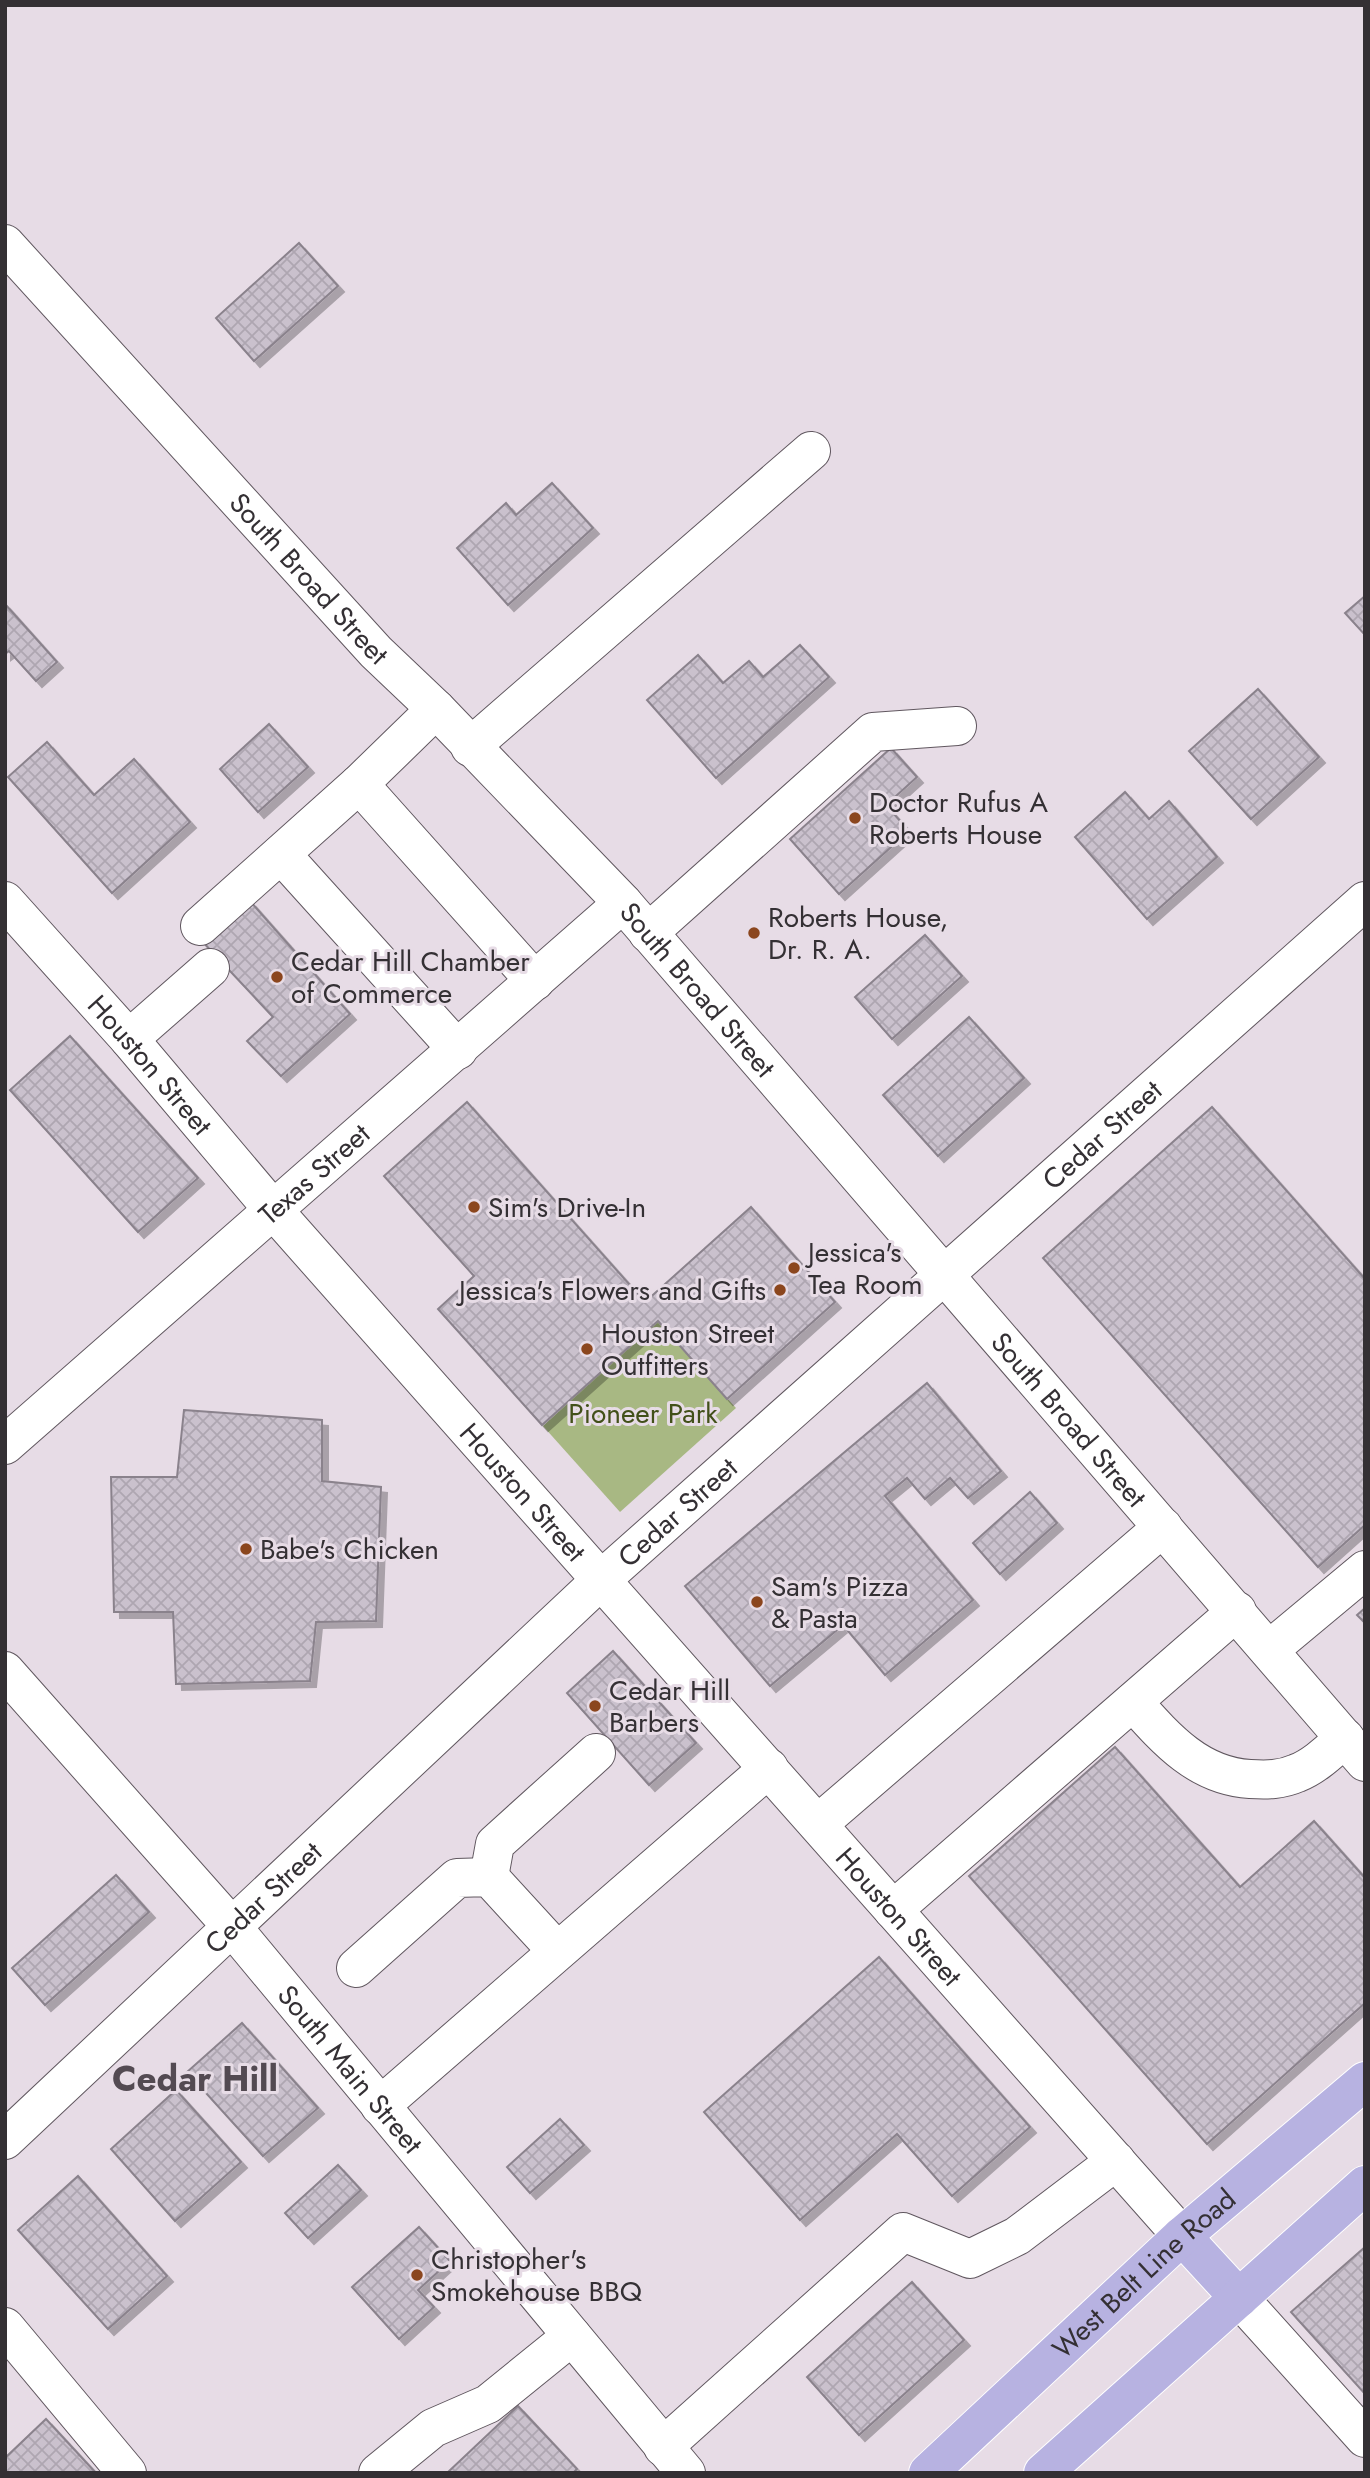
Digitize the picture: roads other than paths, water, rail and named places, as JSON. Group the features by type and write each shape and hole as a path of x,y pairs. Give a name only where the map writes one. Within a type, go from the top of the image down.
{"main road":[{"name":"West Belt Line Road","path":"928,2473 1181,2236 1365,2081"},
{"path":"1043,2473 1365,2185"},
{"path":"1181,2236 1239,2298"}],"street":[{"name":"South Broad Street","path":"5,244 376,652 436,709 623,903 1355,1750"},
{"path":"470,747 811,451"},
{"path":"200,926 359,784 436,709"},
{"path":"648,933 873,732 957,726"},
{"path":"359,784 535,981"},
{"path":"281,854 458,1050"},
{"name":"Houston Street","path":"5,901 129,1039 275,1212 1181,2236"},
{"name":"Cedar Street","path":"5,2140 602,1579 1365,901"},
{"name":"Texas Street","path":"5,1445 275,1212 623,903"},
{"path":"129,1039 210,968"},
{"path":"818,1824 1163,1527"},
{"path":"1269,1650 1365,1570"},
{"path":"893,1910 1237,1611"},
{"name":"South Main Street","path":"5,1671 233,1928 675,2460"},
{"path":"1133,1702 1183,1753 1203,1767 1227,1777 1276,1780 1355,1750"},
{"path":"489,1877 495,1844 596,1753"},
{"path":"380,2106 769,1768"},
{"path":"356,1968 457,1878 489,1877 557,1951"},
{"path":"675,2460 903,2232 970,2259 1017,2236 1116,2161"},
{"path":"1239,2298 1365,2438"},
{"path":"5,2327 127,2473"},
{"path":"378,2473 433,2428 488,2404 572,2336"}],"place":[{"name":"Doctor Rufus A Roberts House","path":"855,818"},
{"name":"Roberts House, Dr. R. A.","path":"754,933"},
{"name":"Cedar Hill Chamber of Commerce","path":"277,977"},
{"name":"Sim's Drive-In","path":"474,1207"},
{"name":"Jessica's Tea Room","path":"794,1268"},
{"name":"Jessica's Flowers and Gifts","path":"780,1290"},
{"name":"Houston Street Outfitters","path":"587,1349"},
{"name":"Babe's Chicken","path":"246,1549"},
{"name":"Sam's Pizza & Pasta","path":"757,1602"},
{"name":"Cedar Hill Barbers","path":"595,1706"},
{"name":"Christopher's Smokehouse BBQ","path":"417,2275"}],"district":[{"name":"Cedar Hill","path":"195,2079"}],"park label":[{"name":"Pioneer Park","path":"643,1413"}]}
